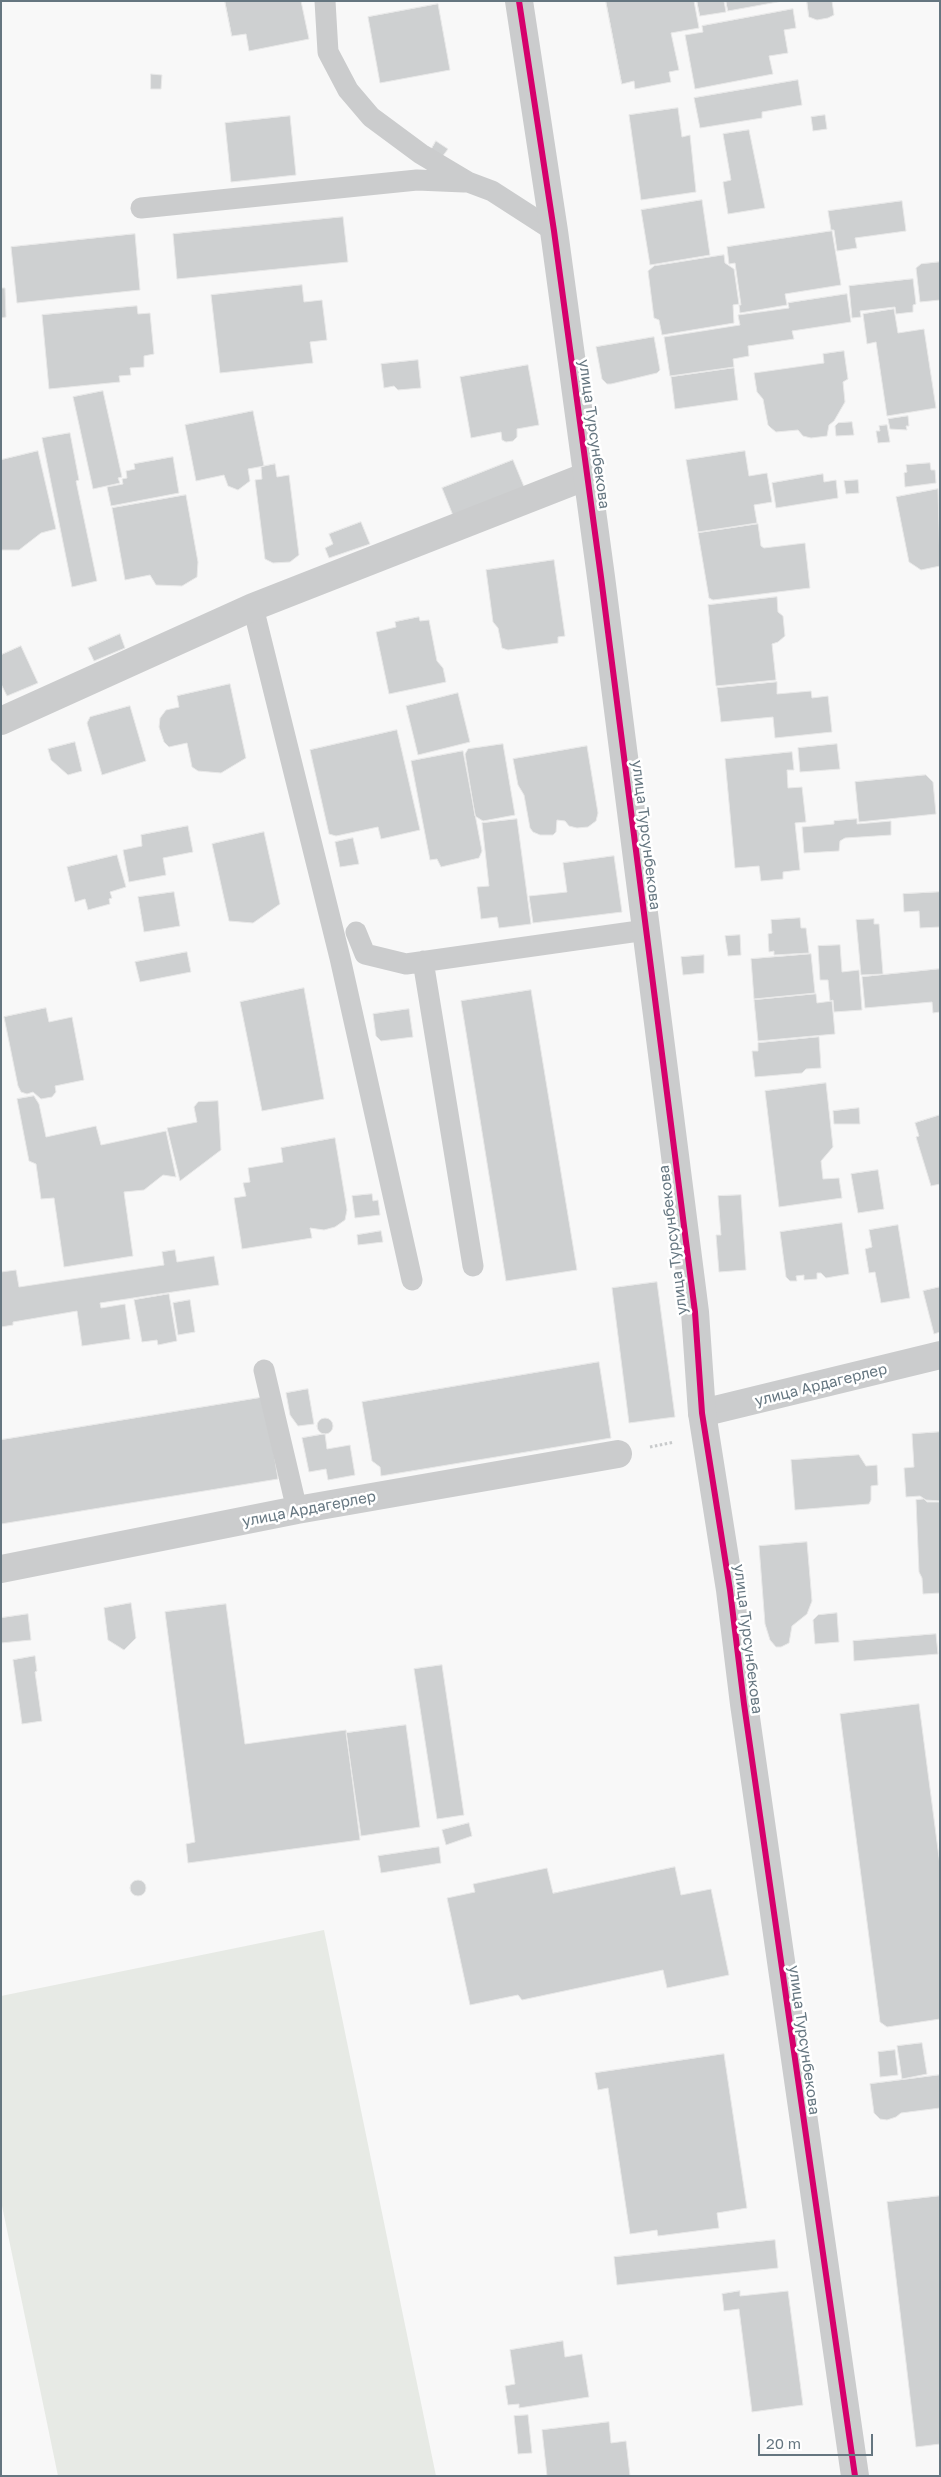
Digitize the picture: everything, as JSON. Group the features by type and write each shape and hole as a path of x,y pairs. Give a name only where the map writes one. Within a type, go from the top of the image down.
{"street":[{"name":"улица Турсунбекова","path":"519,1 554,231 587,476 695,1312 704,1424 730,1590 744,1704 854,2476"},
{"path":"1,721 253,607 587,476"},
{"name":"улица Ардагерлер","path":"704,1424 940,1355"},
{"name":"улица Ардагерлер","path":"1,1569 297,1510 618,1454"}],"lane":[{"path":"325,1 328,52 348,90 371,117 420,154 468,182 492,192 554,231"},
{"path":"141,208 417,180 468,182"},
{"path":"253,607 340,958 412,1280"},
{"path":"356,932 365,954 406,964 646,930"},
{"path":"423,961 473,1266"},
{"path":"264,1370 297,1510"}],"path":[{"path":"618,1454 704,1424"}],"shaded area":[{"path":"324,1930 436,2476 58,2476 1,2201 1,1996"}],"building":[{"path":"225,1 301,1 309,39 249,51 246,34 232,36"},
{"path":"606,1 694,1 699,28 671,33 679,70 669,72 671,82 635,89 634,81 622,84"},
{"path":"697,1 724,1 726,12 700,16"},
{"path":"726,1 783,1 728,11"},
{"path":"807,1 832,1 834,15 817,20 809,17"},
{"path":"438,4 450,70 380,83 368,17"},
{"path":"793,9 796,28 784,30 788,53 769,56 773,74 695,89 685,35 703,32 702,26"},
{"path":"151,74 162,75 161,89 151,89"},
{"path":"798,80 802,105 762,112 762,118 700,128 694,98"},
{"path":"678,108 682,137 690,135 696,192 641,200 629,115"},
{"path":"825,115 827,129 813,131 811,117"},
{"path":"290,116 296,175 231,182 225,123"},
{"path":"749,130 765,208 728,214 723,182 731,180 723,134"},
{"path":"436,141 448,149 442,157 431,150"},
{"path":"702,200 710,255 650,265 641,210"},
{"path":"902,201 906,231 855,238 857,248 837,251 834,230 831,230 828,211"},
{"path":"343,217 348,262 177,279 173,234"},
{"path":"832,231 841,285 785,294 787,305 740,313 739,305 741,305 735,263 729,264 727,247"},
{"path":"135,234 140,290 17,303 11,247"},
{"path":"724,255 725,263 734,269 739,304 733,305 734,323 662,335 659,320 654,318 648,271 654,266"},
{"path":"940,262 940,300 920,302 916,268 921,264"},
{"path":"913,279 916,304 913,305 913,312 896,314 895,307 860,311 861,317 852,318 849,286"},
{"path":"302,285 304,302 322,300 327,340 310,342 313,363 220,373 211,295"},
{"path":"1,288 5,288 6,317 1,318"},
{"path":"847,294 851,322 792,331 794,339 748,346 749,356 733,359 734,367 670,376 664,337 740,325 738,315 789,308 788,303"},
{"path":"137,306 138,314 150,313 154,354 144,356 144,367 130,368 131,375 119,376 120,382 49,389 42,315"},
{"path":"894,309 898,333 924,329 936,408 887,416 876,342 867,344 863,314"},
{"path":"654,337 660,370 657,373 611,384 607,384 602,379 596,347"},
{"path":"844,351 848,379 843,382 845,402 834,421 829,425 827,436 811,438 803,436 798,430 776,432 771,428 768,425 763,399 757,392 754,373 824,363 823,354"},
{"path":"418,360 421,388 398,390 394,386 384,388 381,364"},
{"path":"528,365 539,425 517,429 517,437 513,441 506,442 502,440 501,432 471,438 460,377"},
{"path":"734,368 738,400 675,409 671,377"},
{"path":"103,391 122,477 118,478 120,483 93,489 73,397"},
{"path":"253,411 264,466 248,469 250,481 238,490 228,486 224,475 196,481 185,425"},
{"path":"908,416 909,426 906,426 907,430 890,429 888,419"},
{"path":"852,422 854,435 836,436 835,426 838,423"},
{"path":"887,425 890,442 878,443 876,431 880,431 879,426"},
{"path":"70,433 79,480 76,481 97,581 72,587 42,438"},
{"path":"38,451 56,529 41,533 19,550 1,550 1,460"},
{"path":"745,451 749,476 767,473 772,502 754,505 757,523 698,532 686,460"},
{"path":"173,457 179,493 111,506 107,487 123,484 122,479 127,478 126,471 135,469 134,464"},
{"path":"513,460 525,489 454,518 442,488"},
{"path":"930,463 931,470 935,470 936,483 905,487 904,473 907,472 906,465"},
{"path":"275,464 277,477 289,475 299,555 290,562 273,563 265,559 255,480 262,479 261,467"},
{"path":"823,474 824,482 836,480 838,498 776,508 772,483"},
{"path":"858,480 859,493 846,494 844,481"},
{"path":"938,489 940,566 921,570 909,562 896,497"},
{"path":"186,495 198,562 197,577 182,586 156,585 150,575 125,580 112,508"},
{"path":"361,522 370,544 329,558 325,548 333,544 329,534"},
{"path":"758,524 761,546 764,548 805,543 810,588 713,600 709,598 698,533"},
{"path":"554,560 565,636 558,637 558,643 508,650 502,648 498,628 493,622 486,570"},
{"path":"777,597 778,612 783,616 785,636 772,644 776,680 716,686 708,605"},
{"path":"419,617 420,621 429,620 437,661 443,668 446,682 389,694 376,632 396,627 395,622"},
{"path":"120,634 125,648 94,661 88,648"},
{"path":"21,646 38,683 7,696 1,684 1,655"},
{"path":"777,682 777,694 811,691 812,698 828,696 832,732 775,738 773,717 721,722 717,688"},
{"path":"230,684 246,758 221,773 198,771 192,767 187,743 169,747 164,742 159,727 160,718 166,710 179,707 177,696"},
{"path":"458,693 470,742 418,755 406,706"},
{"path":"130,706 146,761 102,775 87,723 90,717"},
{"path":"397,730 420,830 381,839 378,827 336,836 329,834 310,750"},
{"path":"75,742 82,771 68,775 51,760 48,749"},
{"path":"503,744 515,815 483,821 475,816 465,754 468,749"},
{"path":"837,744 840,769 800,772 798,748"},
{"path":"587,746 598,813 596,821 588,827 577,828 569,826 565,821 557,820 556,832 553,835 540,835 533,832 530,828 524,795 518,785 513,759"},
{"path":"463,751 482,851 479,858 441,867 437,859 430,860 411,761"},
{"path":"792,752 794,770 787,770 788,788 802,787 806,822 795,823 800,870 783,872 783,879 761,881 759,866 735,868 725,759"},
{"path":"926,775 933,782 936,814 859,822 855,782"},
{"path":"517,819 531,924 499,928 497,917 481,919 477,887 489,886 482,823"},
{"path":"857,819 857,824 891,821 891,835 845,838 840,841 839,851 804,853 802,827 834,824 834,821"},
{"path":"188,826 193,852 163,858 166,875 129,882 123,850 142,846 141,835"},
{"path":"264,832 280,904 253,923 229,921 212,844"},
{"path":"353,838 359,864 340,867 335,842"},
{"path":"117,855 126,887 110,892 112,898 109,899 110,904 88,910 85,899 75,902 67,867"},
{"path":"614,856 622,912 533,923 529,896 567,892 563,863"},
{"path":"174,892 180,926 144,932 138,897"},
{"path":"940,892 940,927 920,928 919,911 904,912 903,894"},
{"path":"800,918 801,928 806,928 809,953 774,955 774,951 769,952 768,934 772,933 771,920"},
{"path":"874,919 874,924 879,924 883,974 861,975 856,920"},
{"path":"740,935 741,955 728,956 725,936"},
{"path":"840,945 842,972 859,970 862,1010 834,1012 833,1000 830,1001 828,980 820,980 818,946"},
{"path":"187,952 191,972 140,982 135,962"},
{"path":"811,954 815,993 754,999 751,959"},
{"path":"704,955 704,973 683,975 681,957"},
{"path":"940,969 940,1012 933,1013 932,1002 865,1008 862,977"},
{"path":"304,988 324,1099 262,1111 240,1002"},
{"path":"531,990 577,1270 506,1281 461,1001"},
{"path":"816,994 817,1003 832,1001 835,1034 758,1041 754,1000"},
{"path":"46,1008 49,1022 72,1017 84,1080 55,1086 56,1092 52,1097 41,1099 33,1092 27,1094 21,1092 18,1086 4,1017"},
{"path":"409,1009 413,1037 381,1041 376,1036 373,1014"},
{"path":"819,1037 821,1068 806,1069 802,1073 755,1077 752,1051 758,1051 758,1043"},
{"path":"826,1083 833,1147 821,1161 823,1179 839,1178 842,1198 779,1207 765,1091"},
{"path":"34,1096 39,1104 46,1137 96,1126 101,1145 166,1131 176,1177 163,1175 144,1190 124,1192 133,1256 64,1267 54,1198 41,1199 36,1164 29,1161 17,1099"},
{"path":"218,1101 221,1150 180,1181 167,1128 197,1122 194,1107 198,1102"},
{"path":"859,1108 860,1124 834,1124 833,1111"},
{"path":"940,1115 940,1184 931,1186 916,1137 919,1136 915,1123"},
{"path":"335,1138 347,1210 345,1220 335,1227 324,1230 310,1228 312,1238 242,1249 234,1198 246,1196 243,1183 250,1182 248,1168 283,1162 281,1148"},
{"path":"878,1170 884,1209 858,1213 851,1174"},
{"path":"372,1194 373,1201 378,1200 380,1215 355,1218 352,1196"},
{"path":"741,1195 746,1270 719,1272 716,1235 721,1235 718,1196"},
{"path":"842,1223 849,1274 826,1278 821,1273 817,1273 817,1279 804,1280 804,1275 796,1276 797,1281 790,1281 786,1277 780,1232"},
{"path":"898,1225 910,1298 881,1303 875,1272 869,1273 865,1249 872,1247 869,1230"},
{"path":"381,1231 383,1242 358,1245 357,1235"},
{"path":"175,1250 177,1262 214,1256 219,1285 100,1303 101,1308 125,1304 130,1339 82,1346 77,1311 13,1322 13,1325 1,1327 1,1272 16,1270 19,1287 164,1265 162,1252"},
{"path":"657,1282 675,1417 629,1423 612,1288"},
{"path":"940,1287 940,1332 934,1334 923,1291"},
{"path":"169,1294 177,1341 158,1345 157,1340 142,1342 134,1300"},
{"path":"190,1300 195,1332 178,1335 173,1303"},
{"path":"599,1362 611,1438 381,1476 380,1467 372,1461 362,1402"},
{"path":"308,1389 314,1424 298,1426 290,1415 286,1393"},
{"path":"265,1397 278,1479 1,1524 1,1440"},
{"path":"325,1418 331,1420 333,1426 331,1432 325,1434 319,1432 317,1426 319,1420"},
{"path":"940,1432 940,1501 926,1500 920,1496 906,1497 904,1468 914,1467 912,1434"},
{"path":"325,1434 327,1449 350,1445 355,1475 328,1480 326,1469 309,1472 302,1438"},
{"path":"859,1455 866,1466 877,1465 878,1485 871,1486 871,1500 869,1504 795,1510 791,1460"},
{"path":"924,1499 927,1502 940,1502 940,1593 923,1594 922,1578 919,1572 916,1500"},
{"path":"807,1542 812,1601 807,1614 792,1626 789,1643 776,1647 770,1640 765,1624 759,1546"},
{"path":"131,1603 136,1638 124,1650 108,1640 104,1608"},
{"path":"226,1604 245,1744 346,1730 360,1840 188,1863 186,1844 195,1842 165,1612"},
{"path":"837,1613 839,1642 815,1644 813,1620 818,1615"},
{"path":"28,1614 31,1640 1,1643 1,1618"},
{"path":"936,1634 938,1654 854,1661 853,1641"},
{"path":"35,1656 37,1671 35,1672 42,1721 22,1724 13,1660"},
{"path":"442,1665 464,1815 437,1819 414,1669"},
{"path":"919,1704 940,1865 940,2019 887,2027 880,2022 840,1714"},
{"path":"406,1725 420,1827 361,1836 346,1733"},
{"path":"469,1823 472,1836 446,1845 442,1830"},
{"path":"439,1847 441,1863 381,1873 378,1856"},
{"path":"675,1867 681,1895 711,1889 729,1975 667,1988 663,1970 522,2000 518,1995 470,2005 447,1898 475,1892 473,1884 547,1868 553,1893"},
{"path":"135,1880 141,1880 146,1885 144,1894 135,1896 130,1891 130,1885"},
{"path":"922,2043 927,2074 902,2079 897,2046"},
{"path":"895,2050 898,2075 880,2077 878,2052"},
{"path":"724,2054 747,2208 717,2213 719,2228 658,2236 657,2230 630,2234 608,2088 598,2090 595,2073"},
{"path":"940,2075 940,2108 901,2113 887,2120 880,2119 874,2113 870,2084"},
{"path":"940,2196 940,2444 916,2447 887,2202"},
{"path":"775,2240 778,2268 617,2285 614,2257"},
{"path":"740,2291 740,2296 788,2291 803,2405 752,2412 739,2309 724,2311 722,2294"},
{"path":"563,2341 565,2357 582,2354 589,2397 519,2408 519,2404 508,2405 505,2386 515,2384 510,2350"},
{"path":"528,2415 532,2453 518,2454 514,2416"},
{"path":"609,2422 611,2443 626,2441 630,2476 547,2476 542,2430"}],"cycle path":[{"path":"519,1 554,231 601,577 695,1312 702,1413 730,1590 744,1704 855,2476"}]}
